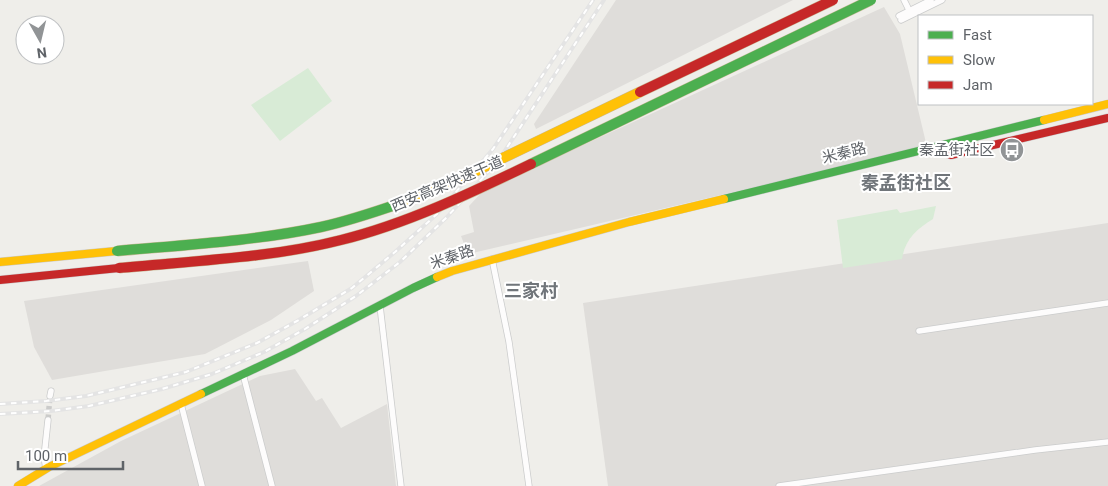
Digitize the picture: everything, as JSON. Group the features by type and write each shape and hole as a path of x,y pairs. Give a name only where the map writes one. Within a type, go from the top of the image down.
{"main road":[{"name":"西安高架快速干道","path":"0,261 232,240 331,225 389,208 476,172 833,0"},
{"name":"西安高架快速干道","path":"0,280 259,255 317,246 352,238 397,223 451,201 871,0"},
{"name":"米秦路","path":"18,486 46,469 448,273 492,259 629,222 1108,104"},
{"name":"米秦路","path":"929,148 951,155 1108,118"},
{"path":"1002,130 1004,143"}],"street":[{"path":"904,0 910,13"},
{"path":"910,13 931,0"},
{"path":"900,18 942,0"},
{"path":"492,259 509,342 529,486"},
{"path":"920,331 1108,303"},
{"path":"380,306 401,486"},
{"path":"243,374 272,486"},
{"path":"181,404 202,486"},
{"path":"46,469 44,456 48,420"},
{"path":"779,486 1035,450 1108,442"}],"shaded area":[{"path":"616,0 793,0 536,129 534,124"},
{"path":"884,7 900,34 927,147 468,254 461,236 474,232 469,206 483,191"},
{"path":"1108,223 1108,486 608,486 583,303"},
{"path":"308,261 314,291 271,320 205,354 52,380 34,347 24,301"},
{"path":"295,369 316,401 322,398 341,428 387,404 396,486 39,486 121,441 260,376"}],"green space":[{"path":"308,68 332,101 280,141 251,105"},
{"path":"936,206 933,219 909,240 902,259 843,268 837,220 897,209 900,213"}],"tunnel":[{"path":"48,420 50,396"}],"railway":[{"path":"0,404 86,396 186,372 257,343 352,288 437,214 493,149 593,0"},
{"path":"0,414 51,411 89,406 162,389 212,374 264,352 305,329 356,296 400,262 447,217 498,161 604,0"}],"traffic: fast":[{"path":"531,164 871,0"},
{"path":"724,199 1044,120"},
{"path":"117,251 219,242 296,232 341,222 401,203"},
{"path":"201,394 292,351 437,277"}],"traffic: slow":[{"path":"401,203 476,171 640,92"},
{"path":"1044,120 1108,104"},
{"path":"437,277 452,271 629,222 724,199"},
{"path":"0,262 117,251"},
{"path":"18,486 49,467 201,394"}],"traffic: jam":[{"path":"640,92 833,0"},
{"path":"929,147 951,155 1108,118"},
{"path":"119,268 259,255 341,240 414,217 462,197 531,164"},
{"path":"0,280 119,268"}],"place":[{"name":"秦孟街社区","path":"1012,150"}],"district":[{"name":"秦孟街社区","path":"906,183"},
{"name":"三家村","path":"531,291"}]}
